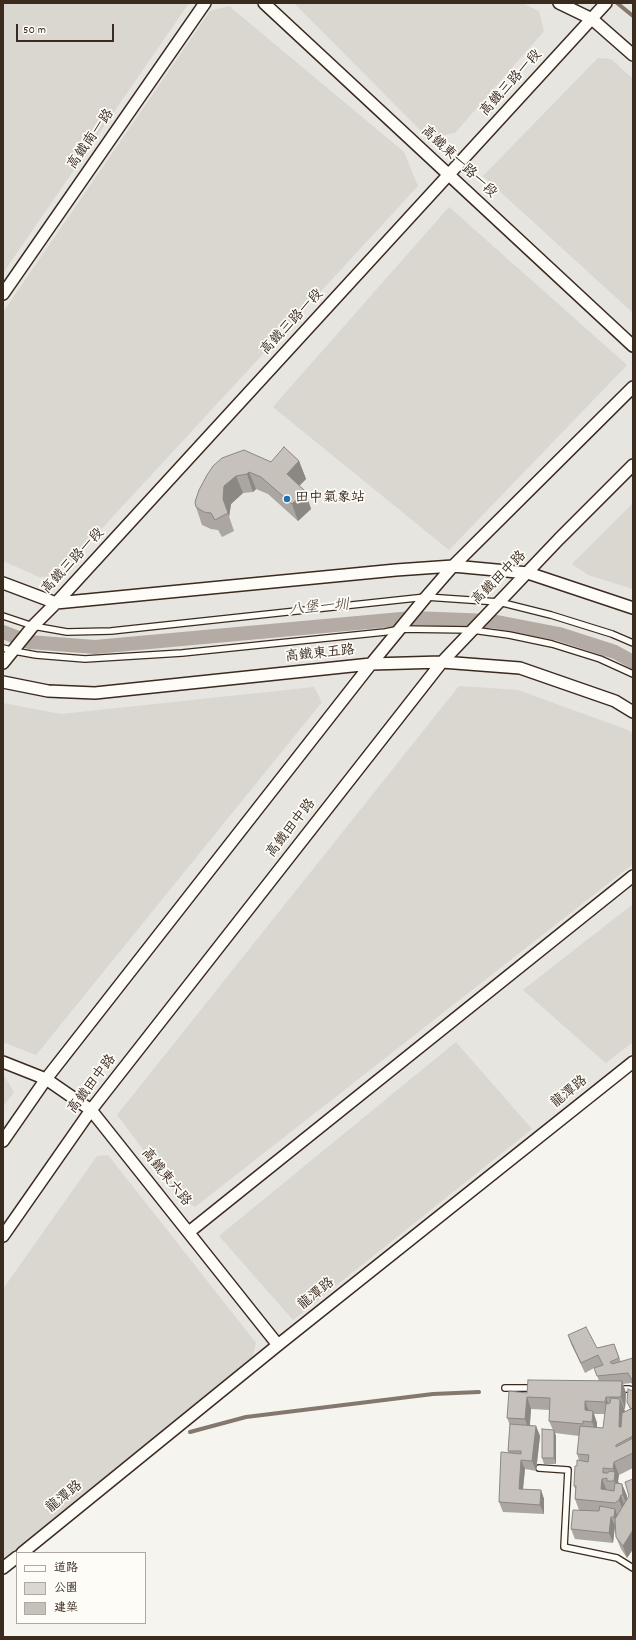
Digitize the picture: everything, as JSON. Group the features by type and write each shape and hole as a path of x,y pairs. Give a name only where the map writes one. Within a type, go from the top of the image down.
{"street":[{"name":"高鐵南一路","path":"3,294 205,3"},
{"name":"高鐵東一路一段","path":"264,3 633,346"},
{"path":"559,3 592,19 633,55"},
{"name":"高鐵三路一段","path":"3,663 8,650 56,603 606,3"},
{"path":"3,1141 46,1079 426,597 453,566 633,387"},
{"name":"高鐵田中路","path":"3,1236 91,1110 442,662 559,539 633,465"},
{"path":"3,583 56,603 396,570 453,566 528,573 633,608"},
{"name":"高鐵東五路","path":"3,682 48,691 95,693 372,664 442,662 520,668 615,701 633,712"},
{"path":"189,1232 633,876"},
{"name":"高鐵東六路","path":"3,1062 46,1079 91,1110 278,1345"},
{"name":"龍潭路","path":"23,1552 278,1345 633,1062"},
{"path":"3,1568 16,1558"}],"lane":[{"path":"3,616 33,626 67,632 111,631 426,597 499,602 551,615 612,634 633,643"},
{"path":"8,650 85,659 110,658 229,648 385,632 401,629 472,630 509,635 552,644 600,660 633,674"},
{"path":"505,1388 536,1388"},
{"path":"612,1388 633,1390"},
{"path":"539,1468 568,1470 564,1547 617,1558 633,1568"}],"shaded area":[{"path":"3,3 633,3 633,1057 3,1556"}],"green space":[{"path":"3,3 189,3 3,273"},
{"path":"294,3 522,3 539,11 544,31 455,133 428,138"},
{"path":"229,6 404,152 418,186 58,576 39,577 3,561 3,312 210,11"},
{"path":"598,58 611,59 633,79 633,313 483,176"},
{"path":"449,207 627,365 449,550 273,407"},
{"path":"633,503 633,589 588,575 572,564"},
{"path":"459,686 518,690 633,733 633,864 195,1207 179,1197 117,1115"},
{"path":"314,687 322,702 36,1055 3,1042 3,703 61,714"},
{"path":"633,904 633,1042 606,1063 523,990"},
{"path":"456,1042 532,1129 293,1320 219,1236"},
{"path":"3,1074 14,1092 3,1107"},
{"path":"108,1155 256,1343 252,1359 3,1563 3,1289 97,1156"}],"building":[{"path":"284,447 299,461 287,474 305,491 292,504 261,477 249,472 247,474 236,476 224,486 223,499 228,513 215,520 211,513 204,512 196,507 195,502 199,490 213,466 222,458 244,450 271,462"},
{"path":"586,1327 597,1348 614,1344 619,1358 610,1362 612,1364 633,1358 633,1380 628,1373 597,1376 594,1368 603,1365 598,1355 581,1363 568,1335"},
{"path":"528,1380 622,1381 621,1397 606,1397 605,1402 585,1401 585,1410 593,1411 592,1422 583,1421 583,1424 549,1421 550,1398 527,1397 525,1419 507,1418 509,1391 527,1393"},
{"path":"628,1389 633,1391 633,1408 631,1409 627,1402"},
{"path":"611,1398 620,1399 619,1427 621,1427 622,1413 633,1408 633,1436 616,1445 616,1447 633,1438 633,1453 614,1462 613,1469 603,1468 603,1473 608,1473 609,1471 615,1472 614,1481 607,1481 607,1478 602,1479 601,1489 614,1491 615,1483 622,1484 623,1495 621,1495 619,1500 615,1503 575,1499 575,1466 577,1466 577,1460 588,1462 589,1455 577,1454 580,1426 603,1428 606,1404 610,1403"},
{"path":"510,1424 536,1426 532,1461 521,1460 519,1489 541,1490 540,1505 499,1502 501,1452 521,1454 521,1451 508,1451"},
{"path":"542,1429 554,1430 554,1458 542,1458"},
{"path":"633,1479 633,1530 623,1546 616,1537 615,1519 629,1496 625,1482"},
{"path":"600,1506 615,1509 614,1517 611,1517 609,1533 571,1529 573,1510 599,1511"}],"waterway":[{"path":"617,3 633,16"},
{"name":"八堡一圳","path":"3,632 29,642 95,647 412,618 492,621 559,634 615,652 633,662"},
{"path":"190,1432 246,1417 433,1394 479,1392"}],"place":[{"name":"田中氣象站","path":"287,499"}]}
